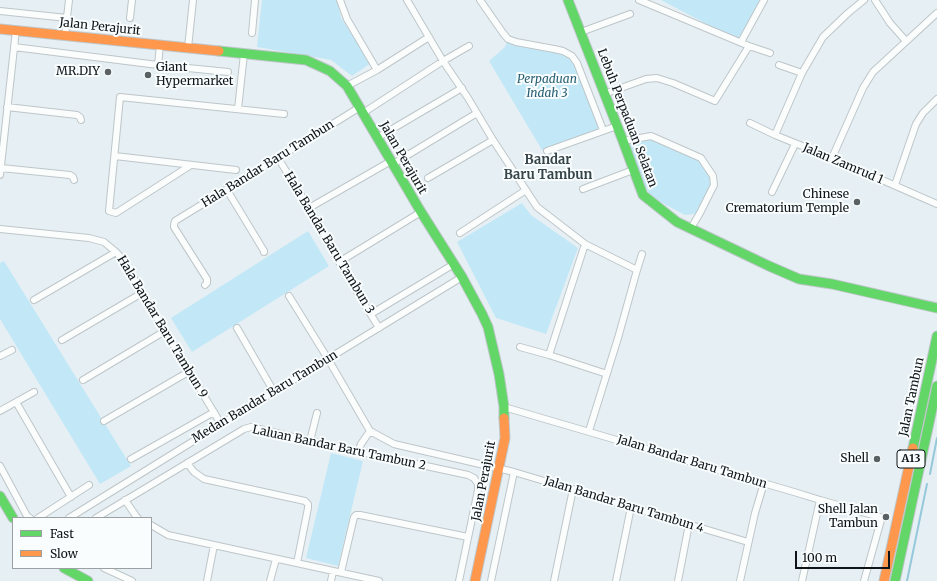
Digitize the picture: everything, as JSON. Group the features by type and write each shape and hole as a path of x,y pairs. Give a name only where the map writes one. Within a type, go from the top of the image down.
{"street":[{"path":"65,35 69,0"},
{"path":"130,18 132,0"},
{"path":"188,48 193,0"},
{"path":"252,32 255,0"},
{"path":"340,0 347,19 377,70"},
{"path":"407,0 443,61 538,207 585,244 637,270"},
{"path":"480,0 508,39 516,42 554,48 572,56 577,63 603,130"},
{"name":"Lebuh Perpaduan Selatan","path":"568,0 643,195 677,222 798,279 832,284 937,308"},
{"path":"639,0 748,46 770,53"},
{"path":"741,42 764,0"},
{"path":"775,136 802,73 823,37 864,0"},
{"path":"875,0 890,23 906,41"},
{"path":"0,11 67,18"},
{"path":"832,158 863,88 873,72 937,13"},
{"path":"581,32 630,14"},
{"name":"Jalan Perajurit","path":"0,29 306,60 330,71 347,86 421,212 462,277 488,327 499,374 504,407 505,438 475,581"},
{"path":"0,175 16,30"},
{"path":"347,86 377,70 429,37"},
{"path":"158,65 160,45"},
{"name":"Hala Bandar Baru Tambun","path":"205,286 207,279 174,227 176,220 278,158 469,46"},
{"path":"604,94 646,79 657,78 673,83 715,101 748,46"},
{"path":"14,47 88,57 228,72"},
{"path":"238,109 244,54"},
{"path":"780,65 802,73"},
{"path":"378,138 462,88"},
{"path":"191,165 116,213 109,211 120,97 284,114"},
{"path":"895,186 916,124 923,113 937,99"},
{"path":"7,107 77,115 81,120"},
{"path":"309,208 476,113"},
{"name":"Jalan Zamrud 1","path":"750,123 775,136 832,158 937,204"},
{"path":"547,150 617,126"},
{"path":"623,141 651,136 701,158 713,176 714,185 691,228"},
{"path":"428,178 493,140"},
{"path":"772,192 795,144"},
{"path":"115,156 236,170"},
{"name":"Hala Bandar Baru Tambun 3","path":"278,158 309,208 338,262 379,328"},
{"path":"1,168 70,175 74,180"},
{"path":"583,189 633,170"},
{"path":"227,190 264,252"},
{"path":"460,232 526,190"},
{"path":"338,262 421,212"},
{"name":"Hala Bandar Baru Tambun 9","path":"0,229 89,238 104,242 116,252 124,261 221,424"},
{"path":"549,355 585,244"},
{"path":"34,300 116,252"},
{"path":"589,431 642,254"},
{"path":"371,314 454,264"},
{"name":"Medan Bandar Baru Tambun","path":"71,517 462,277"},
{"path":"62,340 142,293"},
{"path":"289,296 370,431 361,444 358,452"},
{"path":"237,328 274,392"},
{"path":"83,380 165,331"},
{"name":"Jalan Tambun","path":"884,581 937,336"},
{"path":"520,347 607,374"},
{"path":"0,356 12,350"},
{"path":"104,421 190,371"},
{"name":"Jalan Tambun","path":"895,581 937,386"},
{"path":"0,411 34,392"},
{"path":"16,402 71,496"},
{"name":"Jalan Bandar Baru Tambun","path":"504,407 880,517 864,581"},
{"path":"131,459 214,412"},
{"path":"310,441 317,413"},
{"name":"Laluan Bandar Baru Tambun 2","path":"98,517 244,429 251,427 358,452 468,475 474,478 478,484 478,490 468,537"},
{"name":"Jalan Bandar Baru Tambun 4","path":"370,431 394,444 514,472 748,542"},
{"path":"187,463 194,472 204,479 305,502 308,504 297,563"},
{"path":"0,466 28,517"},
{"path":"491,581 514,472"},
{"path":"740,581 755,513 764,483"},
{"path":"40,517 90,485"},
{"path":"554,581 572,489"},
{"path":"0,496 12,517"},
{"path":"125,500 137,517"},
{"path":"802,581 820,500"},
{"path":"616,581 631,507"},
{"path":"341,572 354,517 356,515 360,515 468,537 459,581"},
{"path":"678,581 690,524"},
{"path":"152,526 168,535 379,581"},
{"path":"207,581 214,545"},
{"path":"270,581 276,558"},
{"path":"66,569 88,581"},
{"path":"106,569 132,581"},
{"path":"331,581 333,571"}],"green space":[{"path":"262,0 337,0 341,18 371,63 352,76 331,60 257,47"},
{"path":"661,0 763,0 737,40"},
{"name":"Perpaduan Indah 3","path":"508,39 572,56 603,130 542,150 489,61 505,47"},
{"path":"651,136 701,158 714,185 700,213 685,215 651,197 623,141"},
{"path":"522,203 531,215 578,248 546,334 496,318 457,242"},
{"path":"308,231 329,266 192,352 171,318"},
{"path":"4,261 131,466 100,484 0,319 0,263"},
{"path":"331,453 363,461 338,566 306,558"}],"waterway":[{"path":"930,474 937,438"},
{"path":"907,581 927,484"}],"traffic: fast":[{"path":"568,0 643,195 677,222 799,279 832,284 937,308"},
{"path":"219,51 306,60 330,71 347,86 421,212 462,277 482,314 488,327 499,374 504,407 504,418"},
{"path":"913,448 937,336"},
{"path":"895,581 937,386"},
{"path":"0,496 12,517"},
{"path":"66,569 88,581"}],"traffic: slow":[{"path":"0,29 219,51"},
{"path":"475,581 505,438 504,418"},
{"path":"884,581 913,448"}],"place":[{"name":"MR.DIY","path":"108,72"},
{"name":"Giant Hypermarket","path":"148,75"},
{"name":"Chinese Crematorium Temple","path":"857,202"},
{"name":"Shell","path":"877,459"},
{"name":"Shell Jalan Tambun","path":"886,517"}],"district":[{"name":"Bandar Baru Tambun","path":"548,168"}]}
